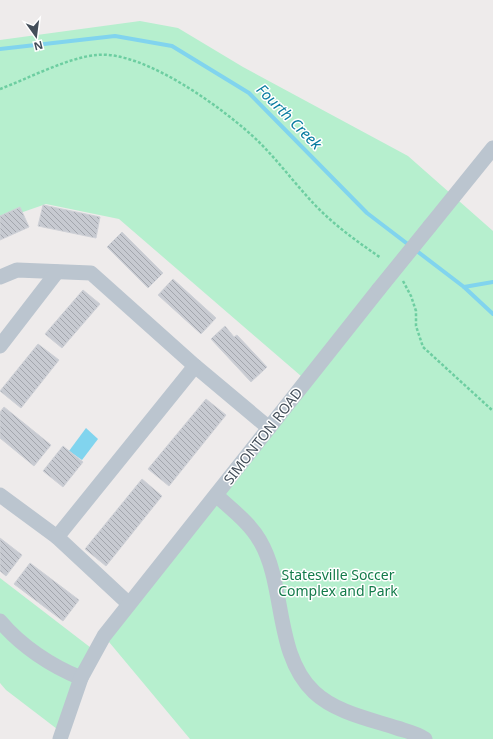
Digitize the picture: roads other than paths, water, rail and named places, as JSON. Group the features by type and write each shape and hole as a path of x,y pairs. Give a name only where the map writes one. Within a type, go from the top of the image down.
{"street":[{"name":"SIMONTON ROAD","path":"60,739 81,678 104,636 379,289 493,148"},
{"path":"0,277 17,270 91,273 195,366 269,428"},
{"path":"0,346 56,272"},
{"path":"57,537 195,366"},
{"path":"0,495 57,537 129,604"},
{"path":"216,495 245,522 260,541 269,562 283,628 292,656 301,676 313,692 331,705 425,739"},
{"path":"0,622 37,654 64,672 81,678"}],"water":[{"path":"86,428 98,439 82,460 69,451"}],"waterway":[{"name":"Fourth Creek","path":"0,49 115,36 172,46 249,93 367,213 464,287 493,314"},
{"path":"464,287 493,282"}],"park label":[{"name":"Statesville Soccer Complex and Park","path":"338,584"}]}
